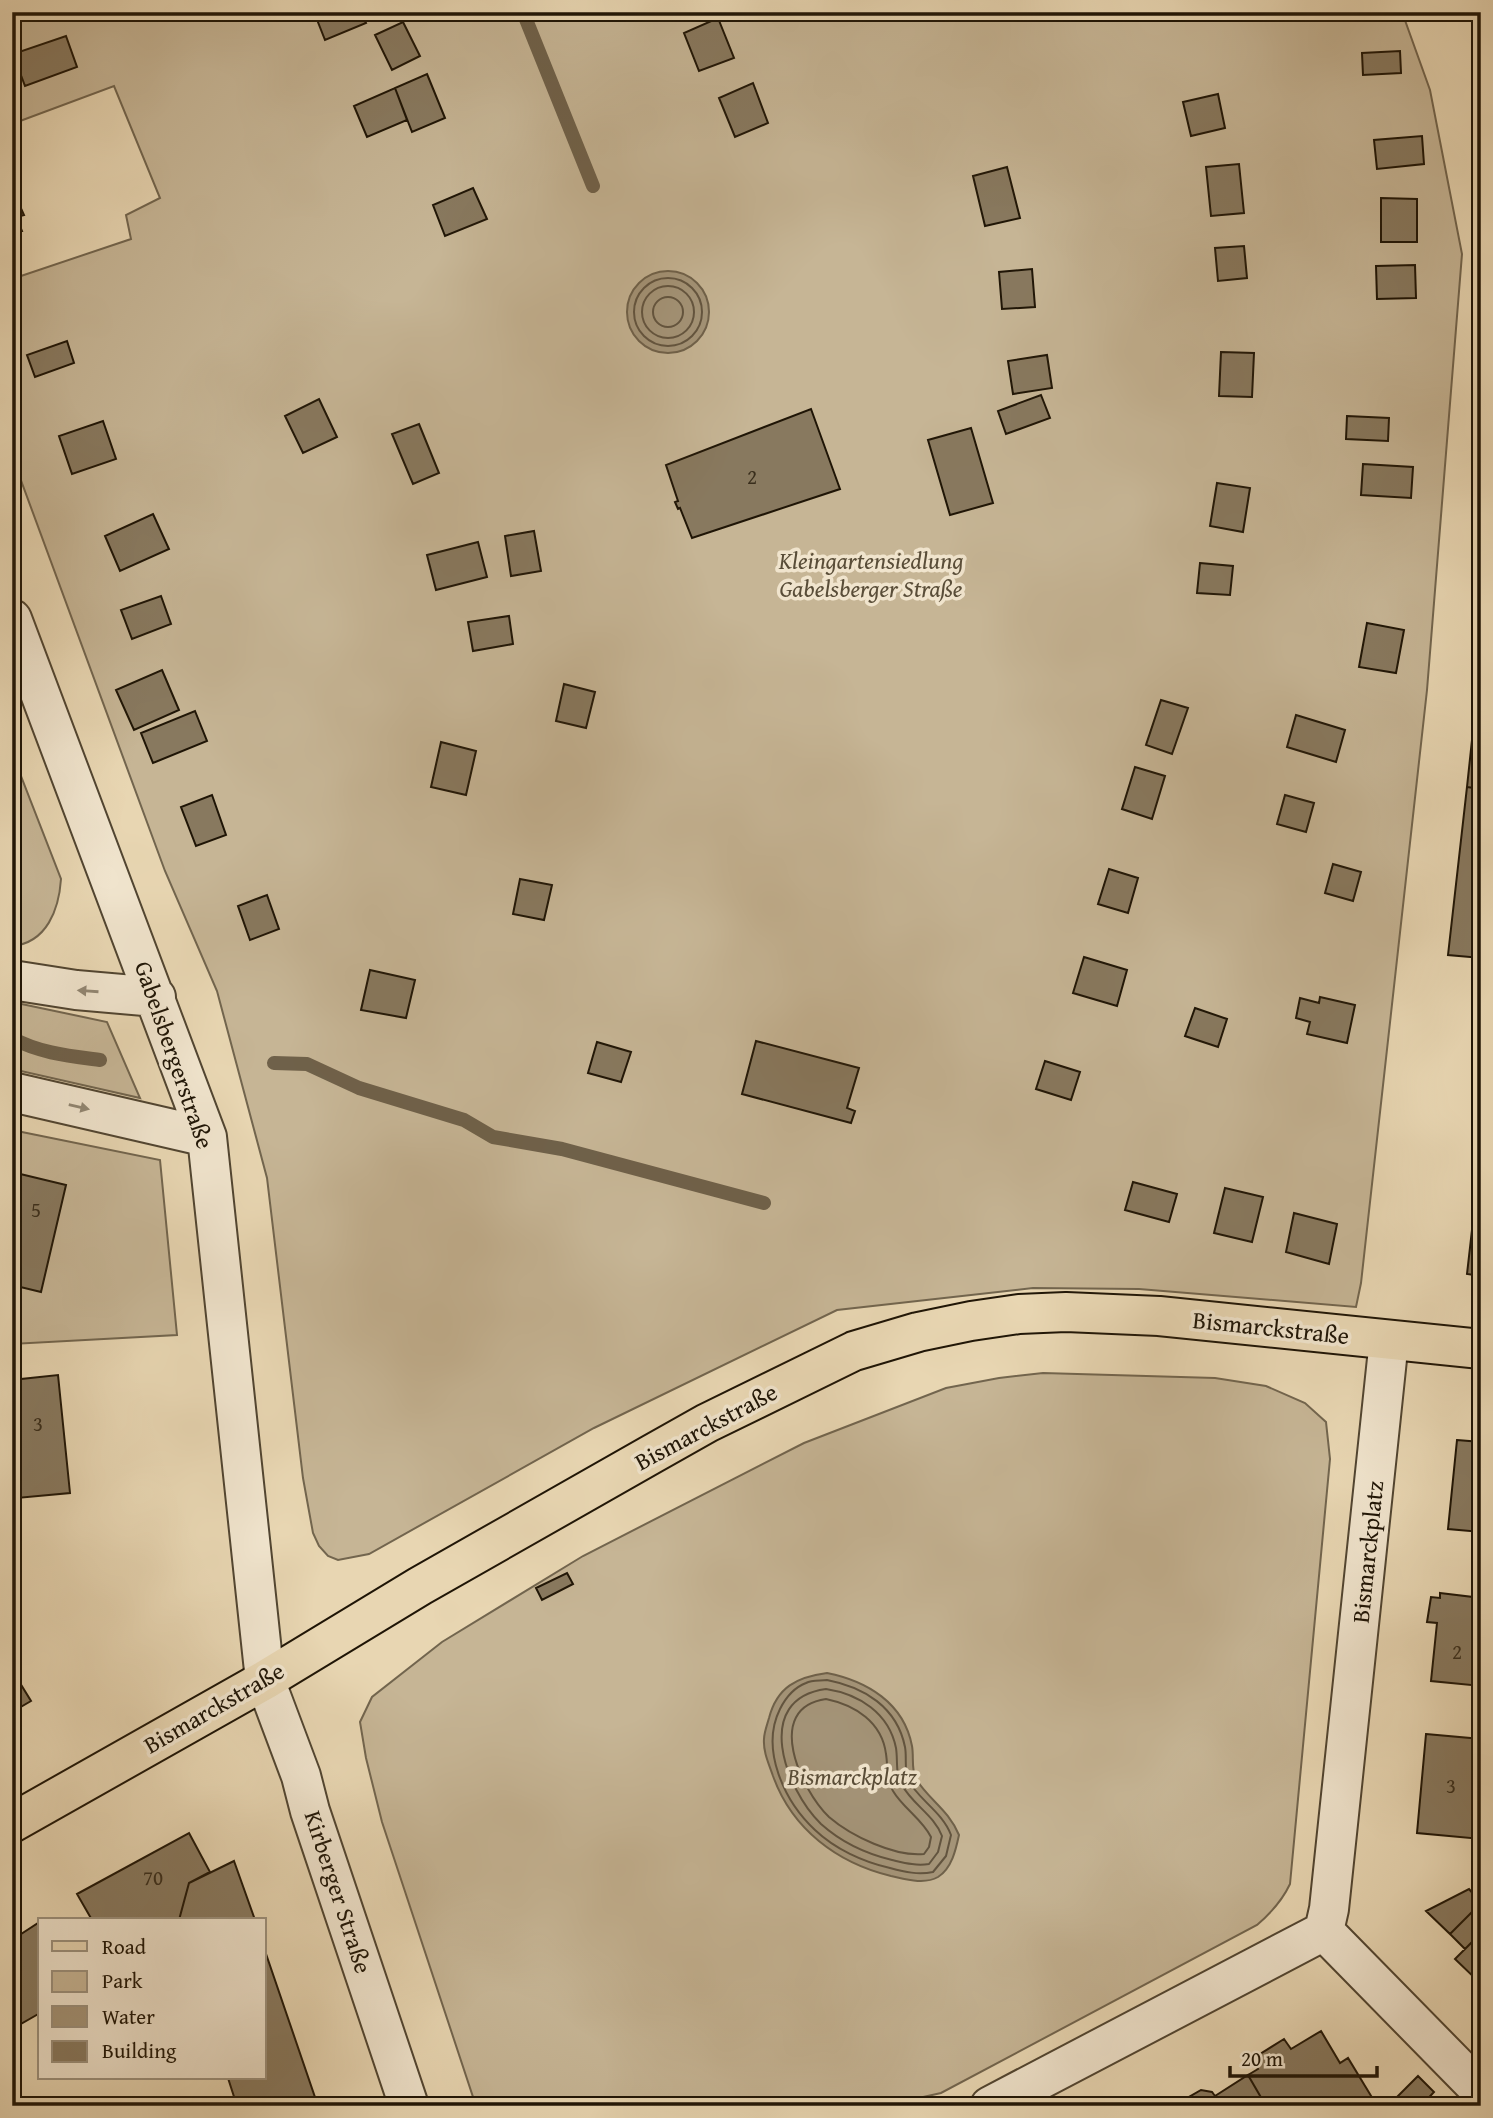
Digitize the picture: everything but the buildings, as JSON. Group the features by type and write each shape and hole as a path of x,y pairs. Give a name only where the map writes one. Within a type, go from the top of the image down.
{"main road":[{"name":"Bismarckstraße","path":"12,1823 265,1680 420,1586 674,1441 854,1351 918,1332 971,1321 1019,1314 1066,1312 1158,1316 1481,1349"}],"street":[{"name":"Gabelsbergerstraße","path":"12,619 208,1137 265,1680"},
{"path":"12,980 76,990 156,997"},
{"path":"12,1092 208,1137"},
{"name":"Bismarckplatz","path":"1324,1931 1332,1882 1389,1340"},
{"name":"Kirberger Straße","path":"265,1680 301,1776 310,1811 409,2106"},
{"path":"990,2106 1324,1931 1481,2091"}],"green space":[{"name":"Kleingartensiedlung Gabelsberger Straße","path":"12,12 1402,12 1430,90 1462,254 1427,690 1361,1283 1356,1307 1139,1289 1033,1288 837,1310 594,1428 369,1554 338,1560 328,1556 313,1533 303,1478 267,1178 217,991 165,871 12,456 12,279 131,239 126,215 160,198 114,86 12,124"},
{"path":"12,753 61,879 54,913 49,923 34,938 12,946"},
{"path":"12,1002 107,1022 140,1098 12,1069"},
{"path":"12,1130 160,1160 177,1335 12,1344"},
{"name":"Bismarckplatz","path":"1043,1373 1215,1378 1266,1386 1305,1403 1326,1422 1330,1459 1290,1884 1280,1901 1257,1925 941,2093 883,2106 476,2106 382,1822 360,1722 372,1697 442,1642 583,1556 804,1443 946,1388"}],"water":[{"path":"660,271 676,271 691,278 702,289 709,304 706,328 697,341 676,353 660,353 645,346 634,335 627,320 627,304 634,289 645,278"},
{"path":"827,1673 869,1688 892,1706 901,1718 912,1746 916,1779 949,1818 959,1835 950,1863 938,1877 927,1881 908,1880 852,1862 835,1853 804,1828 781,1795 764,1744 773,1707 777,1698 790,1685 806,1677"}],"waterway":[{"path":"523,12 593,186"},
{"path":"12,1038 44,1050 100,1060"},
{"path":"274,1063 307,1064 359,1088 464,1120 493,1137 562,1149 764,1203"}]}
